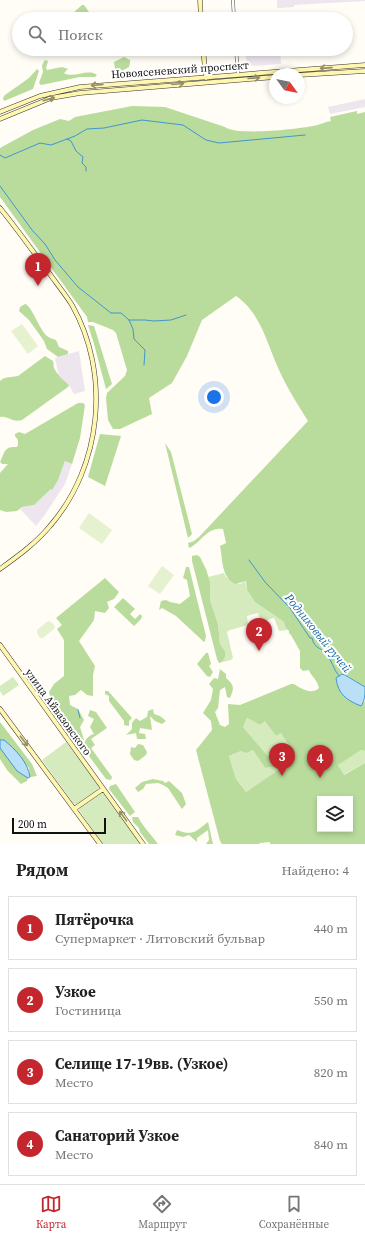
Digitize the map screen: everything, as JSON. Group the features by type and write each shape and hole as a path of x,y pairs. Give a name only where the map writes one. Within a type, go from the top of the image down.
{"main road":[{"path":"200,0 201,12"},
{"path":"204,56 206,82"},
{"name":"Новоясеневский проспект","path":"0,112 49,93 80,87 365,65"},
{"path":"305,75 365,71"},
{"name":"Новоясеневский проспект","path":"0,119 31,105 52,98 80,93 269,77"},
{"path":"0,208 33,250 72,305 92,353 95,368 97,395 96,416 90,446 81,476 73,492 54,521 35,542 0,569"},
{"name":"улица Айвазовского","path":"0,645 143,844"},
{"path":"0,710 100,844"},
{"path":"74,809 103,789"}],"street":[{"path":"233,0 234,12"},
{"path":"237,56 238,75"},
{"path":"130,82 127,86 130,88"},
{"path":"35,98 34,102 37,103"},
{"path":"29,100 33,102 31,105"}],"shaded area":[{"path":"277,0 365,1 294,5 294,7 277,8"},
{"path":"246,56 280,56 281,64 256,66 250,65"},
{"path":"365,99 365,107 330,114 328,107"},
{"path":"79,351 85,391 74,394 69,385 59,376 55,358"},
{"path":"65,461 72,464 65,484 36,526 20,509 22,507 34,505 51,489 58,480"}],"green space":[{"path":"84,5 89,12 74,12"},
{"path":"124,57 130,60 129,67 120,72 115,69 114,62"},
{"path":"45,60 48,61 46,68 47,70 62,67 68,69 64,73 68,75 93,73 97,75 95,77 80,77 41,85 39,83 43,72 42,65"},
{"path":"37,69 39,71 33,89 4,101 3,98 5,95 29,78"},
{"path":"132,106 165,107 231,130 254,131 294,129 313,126 331,121 330,117 357,111 357,114 365,112 365,687 348,676 342,674 336,678 339,689 344,696 357,704 362,705 365,701 365,751 361,750 338,765 344,775 365,763 365,844 270,844 270,842 259,844 222,844 220,841 196,750 212,730 211,721 203,713 211,700 213,689 209,684 214,678 218,679 220,669 226,674 226,678 233,687 230,698 227,697 225,687 220,690 218,708 215,712 220,725 225,727 229,724 228,704 240,705 291,684 310,691 319,688 309,670 303,671 300,668 300,651 289,631 285,627 284,622 255,602 247,590 246,581 235,584 227,577 223,568 220,546 226,543 223,529 208,532 189,548 188,543 199,537 308,421 282,377 262,330 252,311 236,296 202,320 187,356 172,383 149,398 152,414 120,429 113,429 108,420 107,393 125,376 127,370 116,333 113,330 93,322 88,322 87,317 0,197 0,148 33,130 60,119 69,121 75,117","holes":["247,718 260,725 265,721 276,736 281,733 294,754 281,763 267,755 243,727","253,750 265,768 273,767 278,770 246,792 236,779 229,756 241,751 246,753"]},
{"path":"25,304 30,309 44,333 56,340 59,347 68,351 68,354 58,357 47,349 44,341 29,320 19,311 20,307"},
{"path":"22,324 38,346 28,354 11,331"},
{"path":"88,325 94,326 112,384 106,389 94,344"},
{"path":"45,356 53,361 55,370 69,385 68,387 22,420 15,421 5,417 0,417 0,381 4,378 18,376"},
{"path":"78,403 83,403 85,405 80,438 72,464 65,461 58,480 52,490 51,489 34,505 22,507 17,511 6,512 0,510 0,473 8,464 2,464 0,462 7,449 17,447 18,440 15,434 19,432 25,434"},
{"path":"100,434 121,436 105,486 88,477"},
{"path":"165,443 171,452 192,534 188,538"},
{"path":"89,513 112,530 102,544 79,528"},
{"path":"197,555 200,557 206,569 210,582 210,600 218,624 220,644 225,651 225,657 222,662 219,663 192,561 192,556"},
{"path":"162,566 174,575 160,594 148,586"},
{"path":"186,567 189,567 206,636 204,642 176,616 162,608 159,610 161,601 166,600 180,604 190,596 187,580 183,578"},
{"path":"224,573 226,577 240,584 245,581 247,590 255,602 284,622 285,627 288,630 279,631 274,618 260,622 258,613 247,616 248,625 227,632 233,658 222,662 225,657 225,651 220,644 218,624 210,600 210,582 208,577"},
{"path":"105,578 119,592 114,599 107,602 109,608 105,613 95,611 94,620 79,641 95,666 93,675 93,696 87,695 81,690 75,695 69,696 70,705 78,709 84,720 80,727 84,740 79,743 71,732 71,728 52,701 49,692 54,684 64,676 64,640 57,629 62,625 56,618"},
{"path":"123,598 135,609 130,614 135,619 140,614 142,616 134,626 114,607"},
{"path":"48,621 55,626 54,629 43,638 40,638 37,630"},
{"path":"206,653 208,653 211,664 209,666 213,672 210,677 207,676 197,664"},
{"path":"13,677 19,685 3,696 0,691 0,686"},
{"path":"105,691 108,691 132,718 129,721 129,726 124,725 124,721 109,701 109,696 105,694"},
{"path":"153,709 154,714 160,716 166,721 162,724 155,721 150,716 152,730 140,728 139,733 145,734 146,739 137,739 136,733 126,735 132,729 132,723 136,718 140,721 147,717 148,711"},
{"path":"90,710 96,712 107,728 91,739 95,745 91,748 112,777 111,780 106,779 83,748 87,739 94,734 90,727 94,719 88,716"},
{"path":"247,718 260,725 265,720 276,736 281,733 294,754 281,763 267,755 243,727"},
{"path":"0,722 32,764 37,776 30,777 29,768 4,740 0,740"},
{"path":"66,742 99,786 98,790 77,805 74,804 42,760"},
{"path":"138,744 143,745 147,752 146,755 138,761 134,760 130,754 131,747 135,748"},
{"path":"0,746 17,771 28,778 27,781 21,784 7,770 0,759"},
{"path":"253,750 265,768 273,767 278,770 246,792 236,779 229,756 241,751"},
{"path":"361,750 365,751 365,763 343,775 338,764"},
{"path":"153,779 163,781 165,783 169,781 182,793 186,804 182,809 168,788 163,785 158,783 146,784 143,789 138,792 135,788 142,782"},
{"path":"116,784 135,812 130,816 109,789 110,786"},
{"path":"101,792 141,844 103,844 79,810 79,808"},
{"path":"132,817 138,817 158,844 149,844 140,832 139,828 133,822"},
{"path":"208,822 213,844 206,844 209,840 208,830 197,838 197,842 189,835 183,837 175,835 177,830 187,833 194,832"}],"water":[{"path":"342,674 365,687 364,700 361,706 347,699 341,692 336,678"},
{"path":"0,740 4,740 20,756 27,766 30,777 28,778 17,771 0,748"}],"waterway":[{"path":"0,155 5,158 40,143 51,145 75,136 87,129 104,128 142,120 183,125 206,140 219,143 305,135"},
{"path":"67,139 71,141 76,151 83,157 82,163 86,167 86,171"},
{"path":"0,186 32,230 45,244 55,260 78,287 111,313 121,313 129,320 133,329 134,339 145,350 144,365"},
{"path":"129,320 171,320 186,315"},
{"name":"Родниковый ручей","path":"249,560 265,582 290,608 310,638 312,638 316,646 328,656 339,676"},
{"path":"78,710 80,718"}],"place":[{"name":"Пятёрочка","path":"38,286"},
{"name":"Узкое","path":"259,651"},
{"name":"Селище 17-19вв. (Узкое)","path":"282,776"},
{"name":"Санаторий Узкое","path":"320,778"}]}
